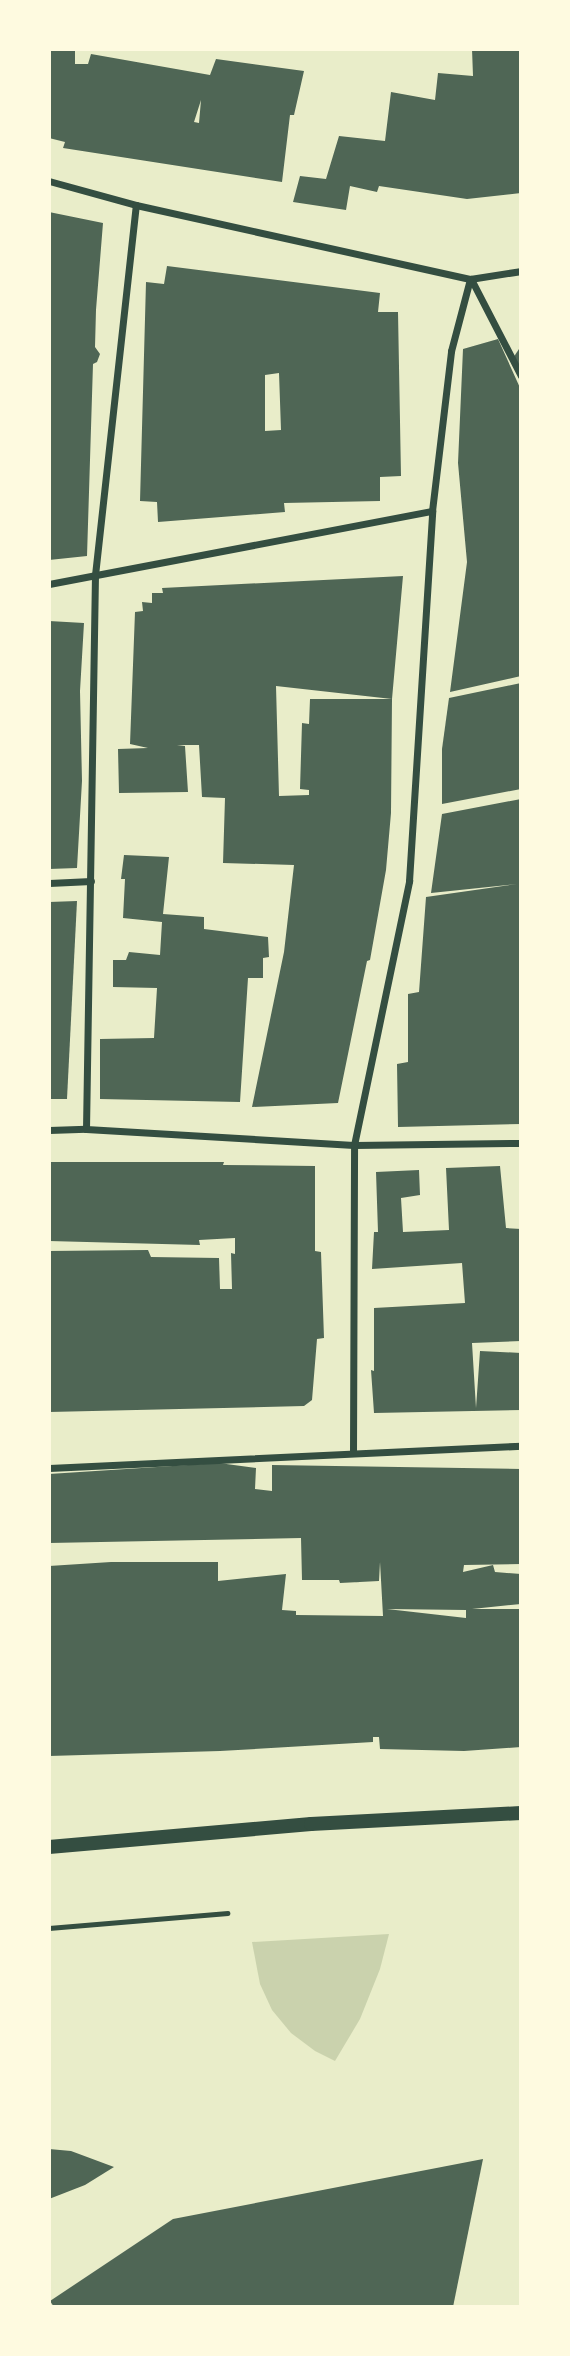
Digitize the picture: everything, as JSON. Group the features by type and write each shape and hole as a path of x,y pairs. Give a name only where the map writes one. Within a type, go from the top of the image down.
{"main road":[{"path":"49,1847 312,1824 521,1813"}],"street":[{"path":"49,181 136,205 470,279 521,271"},
{"path":"86,1129 95,575 136,205"},
{"path":"470,279 521,376"},
{"path":"353,1454 354,1145 409,881 432,511 451,351 470,279"},
{"path":"49,584 432,511"},
{"path":"49,883 91,881"},
{"path":"49,1130 86,1129 354,1145 521,1143"},
{"path":"49,1468 521,1446"}],"path":[{"path":"49,1928 227,1913"}],"green space":[{"path":"389,1934 380,1969 360,2019 335,2061 315,2051 291,2033 272,2010 260,1984 252,1942"}],"building":[{"path":"49,49 75,49 75,64 88,64 91,54 210,75 216,59 304,71 294,115 290,115 282,182 63,148 65,142 49,138","holes":["201,100 199,123 194,122"]},
{"path":"472,49 521,49 521,193 467,199 379,186 377,192 350,186 346,210 293,202 300,176 326,179 339,136 385,141 391,92 435,100 438,73 473,76"},
{"path":"49,212 103,223 95,347 100,354 97,362 93,364 87,556 49,560"},
{"path":"167,266 380,293 378,312 398,312 401,476 380,477 380,501 284,503 285,512 158,522 157,502 140,501 146,282 164,284","holes":["279,373 281,430 265,431 265,375"]},
{"path":"498,339 521,390 521,676 450,692 467,562 458,463 463,349"},
{"path":"521,346 521,367 513,358"},
{"path":"403,576 392,699 391,813 386,870 370,960 367,961 338,1103 252,1107 284,952 294,865 223,863 225,798 202,797 199,745 177,745 185,746 188,792 119,793 118,749 148,748 130,744 135,612 143,611 142,602 152,603 152,593 163,593 162,588","holes":["276,686 392,699 310,699 309,724 302,723 300,789 309,790 309,795 279,796"]},
{"path":"49,621 84,623 80,691 82,781 77,868 49,869"},
{"path":"521,683 521,789 442,804 442,749 449,698"},
{"path":"521,799 521,1124 398,1127 397,1064 408,1062 408,994 419,992 426,897 517,884 431,893 442,814"},
{"path":"124,855 169,857 163,914 204,917 204,929 268,937 269,957 263,958 263,978 248,978 240,1102 100,1099 100,1039 154,1038 157,988 113,987 113,960 126,960 129,952 160,955 162,922 123,918 125,879 121,879"},
{"path":"77,901 67,1099 49,1099 49,902"},
{"path":"49,1162 224,1162 223,1165 315,1166 315,1251 321,1252 324,1338 317,1339 312,1400 304,1406 49,1412 49,1251 148,1250 151,1257 219,1258 220,1289 232,1289 231,1253 235,1254 235,1238 199,1240 200,1245 49,1241"},
{"path":"500,1166 506,1228 521,1229 521,1341 472,1343 476,1408 480,1351 521,1353 521,1410 374,1413 371,1370 374,1371 374,1308 465,1303 462,1263 372,1269 374,1232 378,1232 376,1172 419,1170 420,1195 401,1198 403,1232 449,1230 446,1168"},
{"path":"219,1463 256,1468 255,1489 272,1491 272,1465 521,1469 521,1564 464,1565 463,1572 493,1565 495,1572 521,1574 521,1604 472,1609 521,1609 521,1747 464,1751 380,1749 379,1737 373,1737 373,1742 220,1751 49,1756 49,1566 111,1562 218,1562 218,1581 286,1574 282,1610 296,1611 296,1615 383,1616 380,1562 379,1581 340,1583 339,1580 302,1580 301,1538 49,1543 49,1474","holes":["387,1609 466,1610 466,1618"]},
{"path":"49,2149 71,2151 114,2167 85,2185 49,2199"},
{"path":"483,2159 453,2307 54,2307 50,2301 173,2219"}]}
